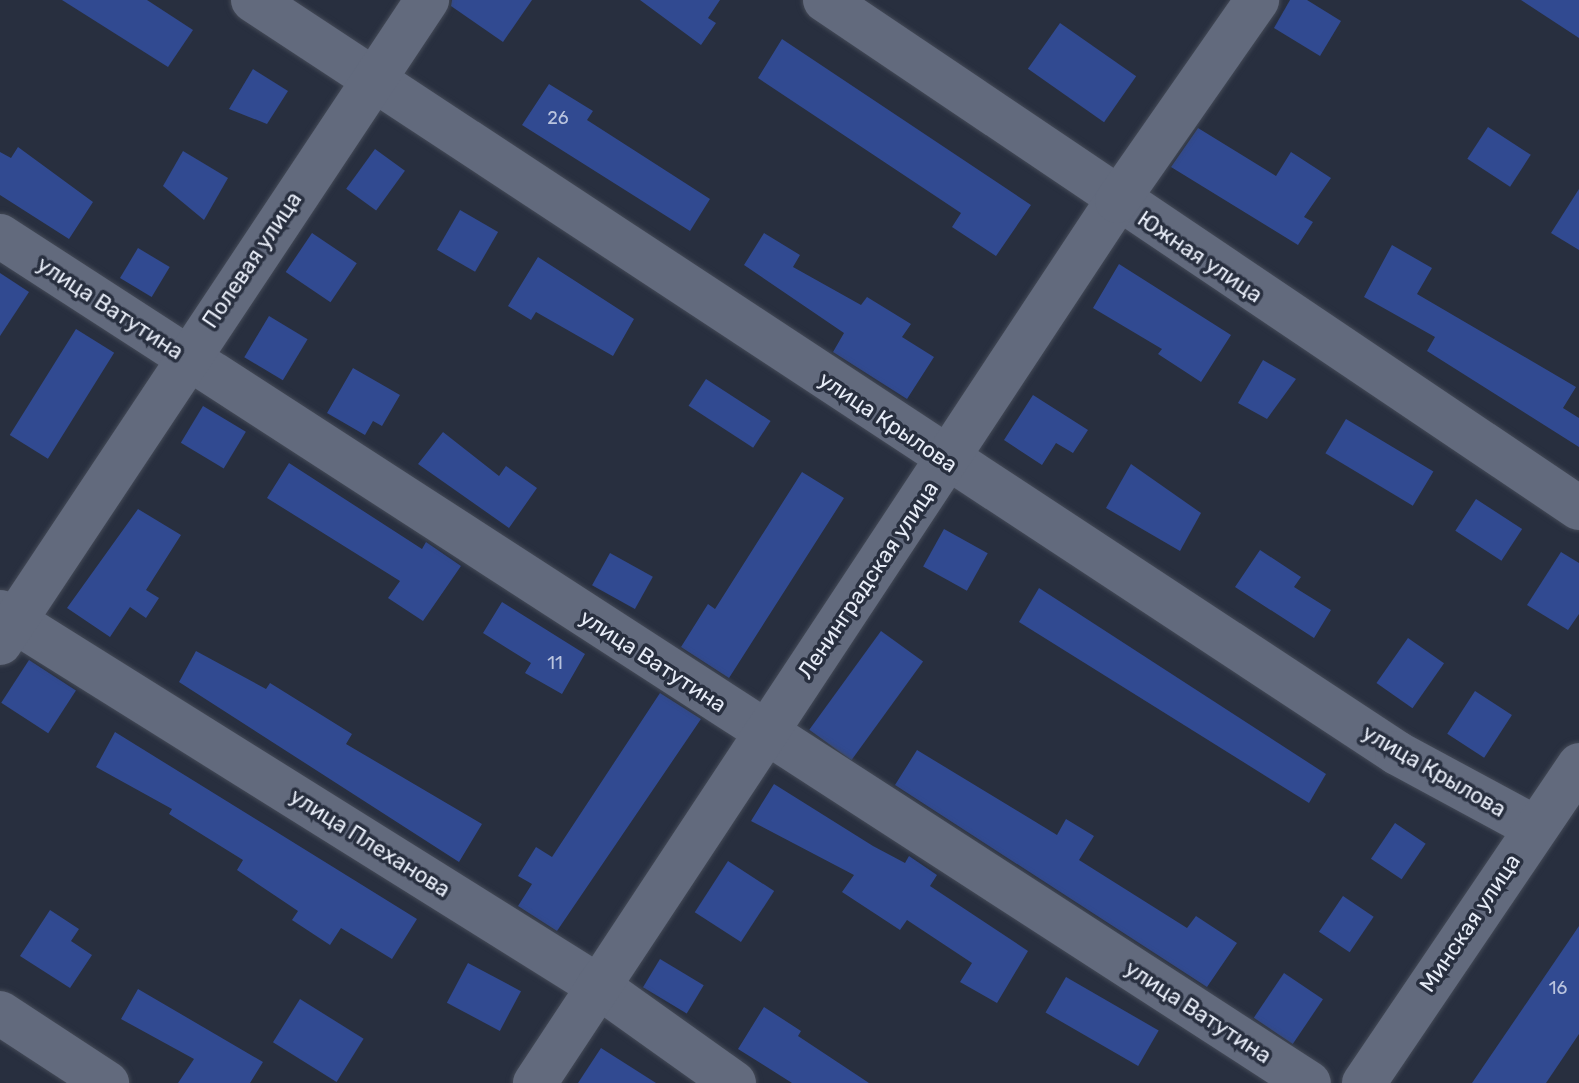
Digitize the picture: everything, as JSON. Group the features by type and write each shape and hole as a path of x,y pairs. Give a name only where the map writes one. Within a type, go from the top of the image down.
{"street":[{"name":"улица Крылова","path":"253,0 947,462 1397,753 1534,827"},
{"name":"Полевая улица","path":"5,625 427,0"},
{"name":"Южная улица","path":"825,0 1117,201 1579,508"},
{"name":"Ленинградская улица","path":"535,1083 1117,201 1257,0"},
{"name":"улица Ватутина","path":"0,236 765,734 1309,1083"},
{"name":"улица Плеханова","path":"5,625 598,986 734,1083"},
{"name":"Минская улица","path":"1364,1083 1534,827 1579,765"},
{"path":"0,1013 107,1083"}],"building":[{"path":"62,0 147,0 193,30 168,67"},
{"path":"452,0 532,0 503,42 451,6"},
{"path":"640,0 720,0 708,18 716,23 701,45"},
{"path":"1290,0 1307,0 1341,21 1320,56 1274,28"},
{"path":"1521,0 1579,0 1579,38"},
{"path":"1060,23 1136,76 1104,122 1028,69"},
{"path":"782,39 1031,205 996,256 952,227 961,213 758,78"},
{"path":"253,69 288,91 267,124 229,109"},
{"path":"549,84 593,111 587,120 710,199 690,231 522,125"},
{"path":"1488,127 1531,155 1510,187 1467,159"},
{"path":"1198,128 1276,176 1291,152 1331,178 1304,217 1313,222 1298,245 1171,167"},
{"path":"18,147 93,202 69,239 0,195 0,152 11,158"},
{"path":"375,149 405,171 376,210 346,189"},
{"path":"183,151 228,178 204,220 163,186"},
{"path":"1579,189 1579,250 1551,233"},
{"path":"460,210 498,232 475,272 437,250"},
{"path":"312,233 357,263 330,302 286,272"},
{"path":"764,233 800,255 793,267 861,305 867,297 911,324 902,337 934,357 907,399 833,352 844,333 744,265"},
{"path":"1392,245 1432,268 1417,294 1576,387 1563,408 1579,418 1579,447 1427,351 1435,337 1364,297"},
{"path":"138,248 170,267 152,297 120,278"},
{"path":"538,257 634,319 613,356 536,312 531,320 508,306"},
{"path":"1119,264 1231,335 1201,382 1158,354 1162,349 1093,308"},
{"path":"0,273 29,292 0,336"},
{"path":"269,316 308,339 283,380 244,357"},
{"path":"76,329 114,353 48,459 10,435"},
{"path":"1263,360 1296,379 1267,419 1238,403"},
{"path":"353,368 400,395 382,426 373,421 365,435 327,413"},
{"path":"706,379 771,421 753,448 689,406"},
{"path":"1033,395 1088,430 1073,453 1056,443 1042,465 1004,440"},
{"path":"203,406 246,432 224,469 181,443"},
{"path":"1346,419 1433,472 1413,506 1325,453"},
{"path":"443,432 499,476 506,466 537,488 509,528 418,464"},
{"path":"289,463 422,549 426,542 461,566 423,621 388,598 400,581 267,498"},
{"path":"1131,464 1201,513 1180,551 1106,508"},
{"path":"802,472 844,498 729,678 681,647 708,604 715,609"},
{"path":"1476,499 1522,529 1501,561 1455,531"},
{"path":"138,509 181,535 146,590 159,598 146,618 130,607 110,637 67,608"},
{"path":"944,529 988,553 967,591 923,567"},
{"path":"1260,550 1301,577 1294,587 1331,610 1314,638 1235,587"},
{"path":"1561,552 1579,563 1579,614 1568,630 1527,605"},
{"path":"610,553 653,577 635,609 592,585"},
{"path":"1039,588 1326,774 1309,803 1019,622"},
{"path":"502,602 585,654 562,694 525,673 531,663 483,633"},
{"path":"881,631 923,662 851,760 809,730"},
{"path":"1408,638 1444,663 1412,708 1376,683"},
{"path":"196,651 266,689 270,683 352,734 346,744 482,824 459,862 179,682"},
{"path":"29,660 76,690 48,733 1,703"},
{"path":"1475,691 1512,715 1484,758 1447,734"},
{"path":"660,693 701,719 557,931 518,906 532,884 518,876 536,847 552,857"},
{"path":"115,732 417,919 392,959 341,928 330,945 292,920 298,911 237,870 243,860 169,814 172,809 96,767"},
{"path":"917,750 1057,835 1066,819 1094,836 1079,860 1187,928 1196,916 1237,943 1207,987 895,785"},
{"path":"774,784 873,846 905,863 909,856 937,875 930,886 1028,951 997,1003 960,982 972,963 907,920 900,930 842,892 854,875 751,821"},
{"path":"1395,823 1426,844 1402,879 1371,859"},
{"path":"728,861 774,891 741,942 695,912"},
{"path":"1343,896 1374,917 1350,952 1319,932"},
{"path":"50,910 79,929 71,941 92,955 70,988 20,956"},
{"path":"1579,926 1579,1034 1546,1083 1472,1083"},
{"path":"660,959 704,985 687,1014 643,987"},
{"path":"468,963 521,991 500,1031 447,1003"},
{"path":"1284,973 1323,999 1293,1044 1254,1018"},
{"path":"1066,977 1159,1030 1138,1066 1046,1013"},
{"path":"138,989 263,1062 250,1083 178,1083 194,1059 121,1019"},
{"path":"300,999 364,1039 337,1082 273,1042"},
{"path":"764,1007 801,1031 798,1036 869,1083 792,1083 738,1049"},
{"path":"601,1048 656,1083 578,1083"}]}
